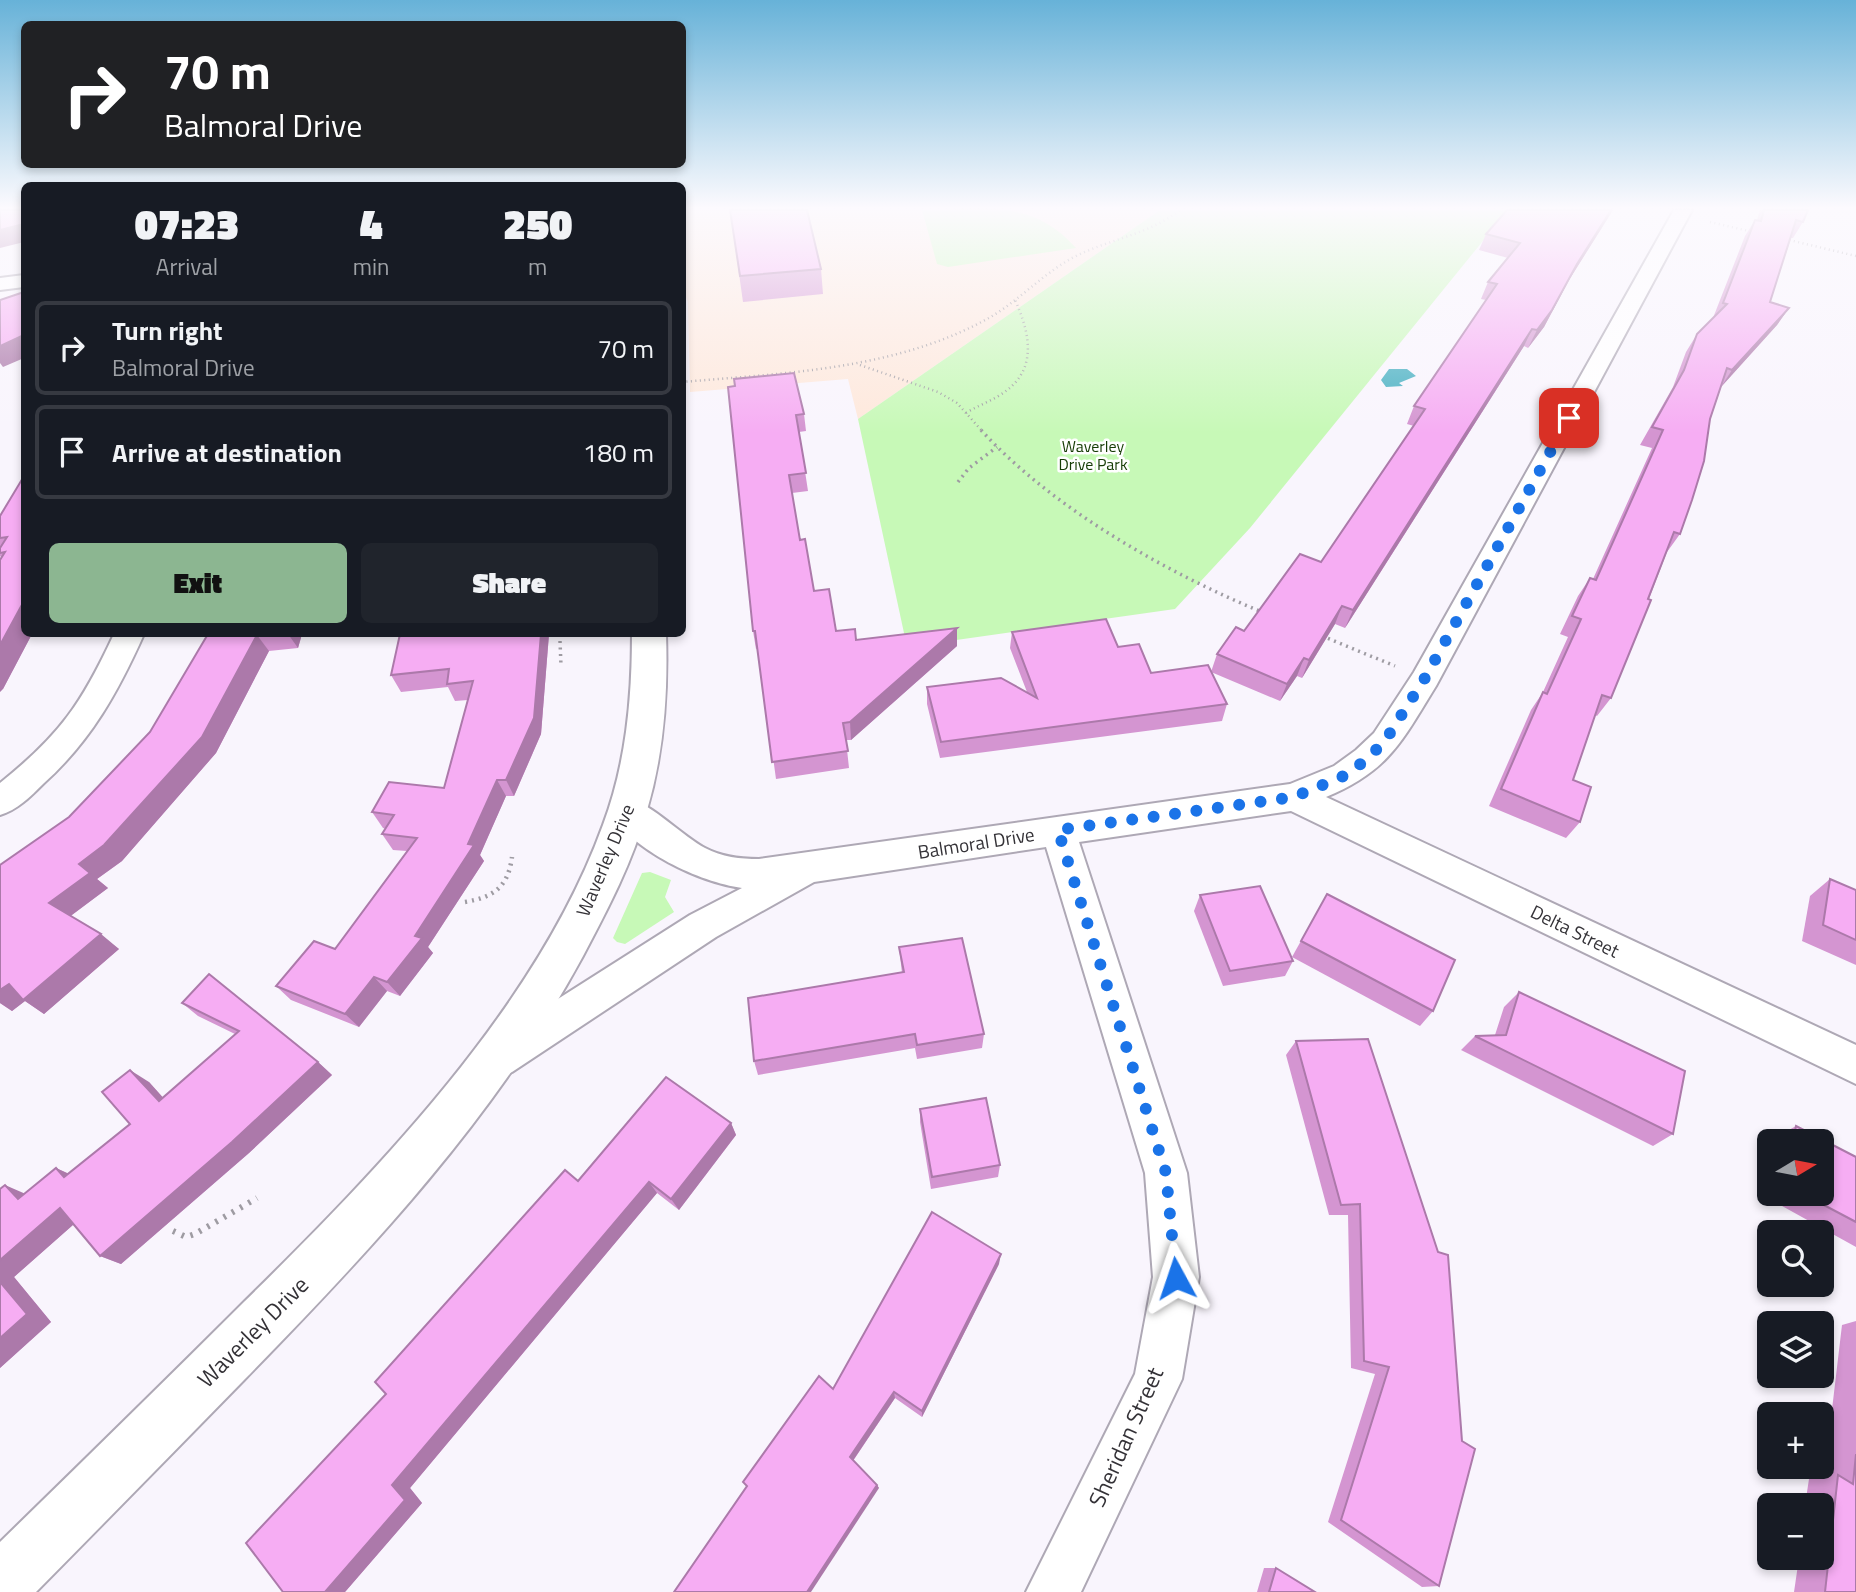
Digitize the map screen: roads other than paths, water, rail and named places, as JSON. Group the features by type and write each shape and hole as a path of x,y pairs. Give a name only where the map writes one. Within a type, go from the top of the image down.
{"street":[{"name":"Balmoral Drive","path":"628,812 661,840 700,861 741,873 813,868 1294,797 1346,775 1385,741 1425,678 1653,284"},
{"path":"0,802 44,763 80,724 102,692 128,637"},
{"name":"Waverley Drive","path":"0,1586 322,1262 391,1186 490,1064 525,1014 576,929 628,812 640,764 651,694 649,637"},
{"name":"Delta Street","path":"1294,797 1856,1065"},
{"name":"Sheridan Street","path":"1054,1592 1158,1379 1176,1278 1166,1173 1058,830"},
{"name":"Waverley Drive","path":"490,1064 703,926 813,868"}],"water":[{"path":"1389,369 1407,369 1416,376 1399,383 1403,386 1386,387 1381,380"}],"park label":[{"name":"Waverley Drive Park","path":"1093,455"}]}
